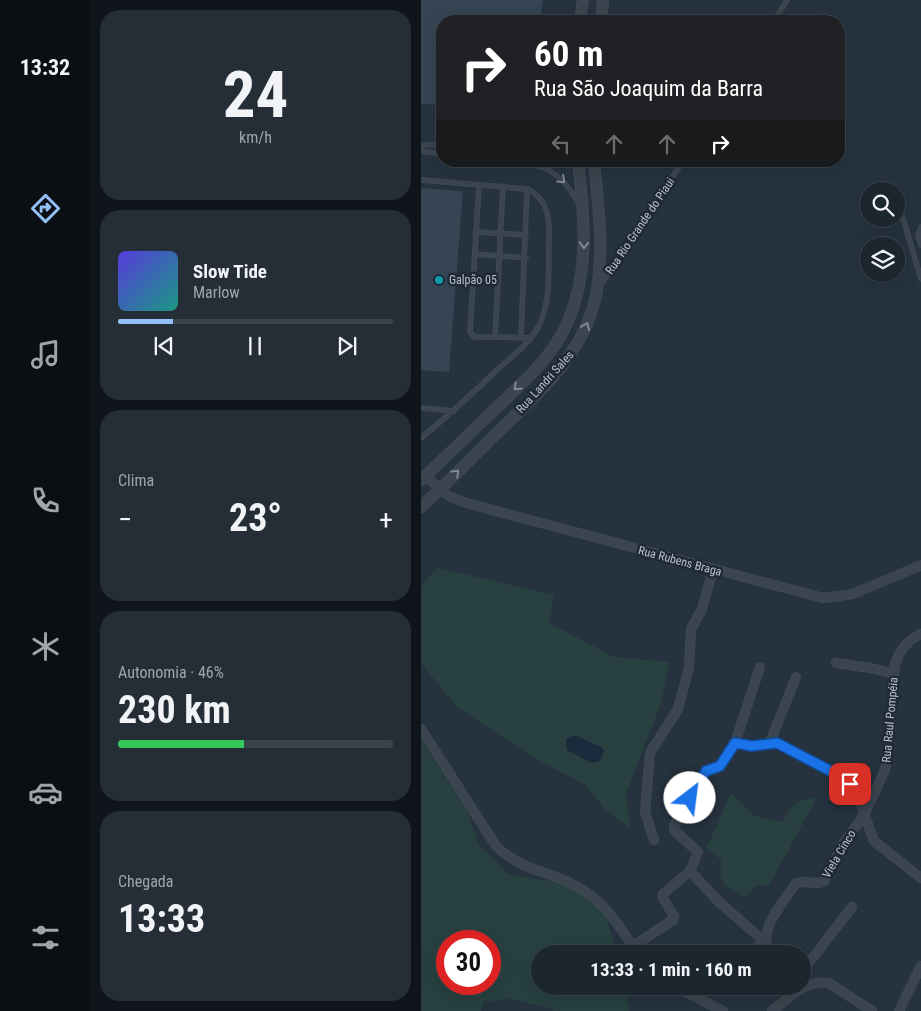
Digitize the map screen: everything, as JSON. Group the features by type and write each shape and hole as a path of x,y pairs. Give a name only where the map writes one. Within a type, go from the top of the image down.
{"street":[{"path":"581,15 583,0"},
{"path":"602,15 603,0"},
{"name":"Rua Landri Sales","path":"423,478 535,371 560,338 578,290 583,263 584,212 579,167"},
{"name":"Rua Landri Sales","path":"421,507 538,393 564,364 584,334 597,291 601,253 595,167"},
{"name":"Rua Rubens Braga","path":"423,478 466,503 805,594 833,598 853,594 921,565"},
{"path":"654,840 645,812 650,753 678,709 689,668 691,629 702,609 713,570"},
{"name":"Rua Raul Pompéia","path":"864,815 885,770 889,749 897,655 911,640 921,634"},
{"path":"836,663 871,668 894,674"},
{"path":"641,945 673,920 674,916 663,898 663,894 690,871 698,852 675,831 674,826 706,771 720,766 735,743 760,667"},
{"path":"769,742 796,677"},
{"path":"421,729 496,846 507,857 522,866 572,884 591,894 607,908 632,945"},
{"path":"735,743 752,746 769,742 783,746 842,777 858,797 870,833 880,848 921,878"},
{"name":"Viela Cinco","path":"764,941 767,929 797,882 815,884 824,881 843,844 864,815"},
{"path":"690,871 719,902 764,941 766,945"},
{"path":"811,960 852,907"},
{"path":"759,945 764,941"},
{"path":"899,1011 921,966"},
{"path":"811,983 829,983 872,1011"},
{"path":"692,995 723,1011"},
{"path":"772,1011 791,995"}],"lane":[{"path":"778,15 787,0"},
{"path":"421,146 436,145"},
{"path":"421,151 436,153"},
{"path":"544,167 566,183 584,212 599,214"},
{"name":"Rua Rio Grande do Piaui","path":"597,291 679,167"},
{"path":"421,180 527,188 542,200 549,227 545,311 541,321 530,338 455,411 421,438"},
{"path":"479,185 470,332 474,337 530,338"},
{"path":"495,337 503,186"},
{"path":"521,338 526,258 527,188"},
{"path":"905,225 921,279"},
{"path":"921,227 918,235 921,245"},
{"path":"476,232 526,235"},
{"path":"475,254 526,258"},
{"path":"421,408 455,411"}],"green space":[{"path":"438,568 554,595 549,623 614,657 669,662 662,700 626,794 631,829 605,810 586,785 536,759 457,707 421,663 421,586"},
{"path":"421,740 467,811 479,846 508,874 566,884 604,910 614,945 531,945 531,995 625,995 630,1011 553,1011 551,1008 509,999 484,1002 481,1011 421,1011"},
{"path":"731,793 755,816 782,822 796,802 817,797 769,886 756,885 745,898 724,884 720,874 722,860 706,849"}],"water":[{"path":"575,735 601,747 604,751 600,761 592,763 567,750 566,739"}],"building":[{"path":"421,0 543,0 541,15 436,15 436,105 421,104"},
{"name":"Galpão 05","path":"421,188 463,191 449,372 421,370"}],"place":[{"name":"Galpão 05","path":"439,280"}],"route":[{"path":"690,798 706,771 717,769 735,743 752,746 769,742 777,743 842,777 850,784"}]}
